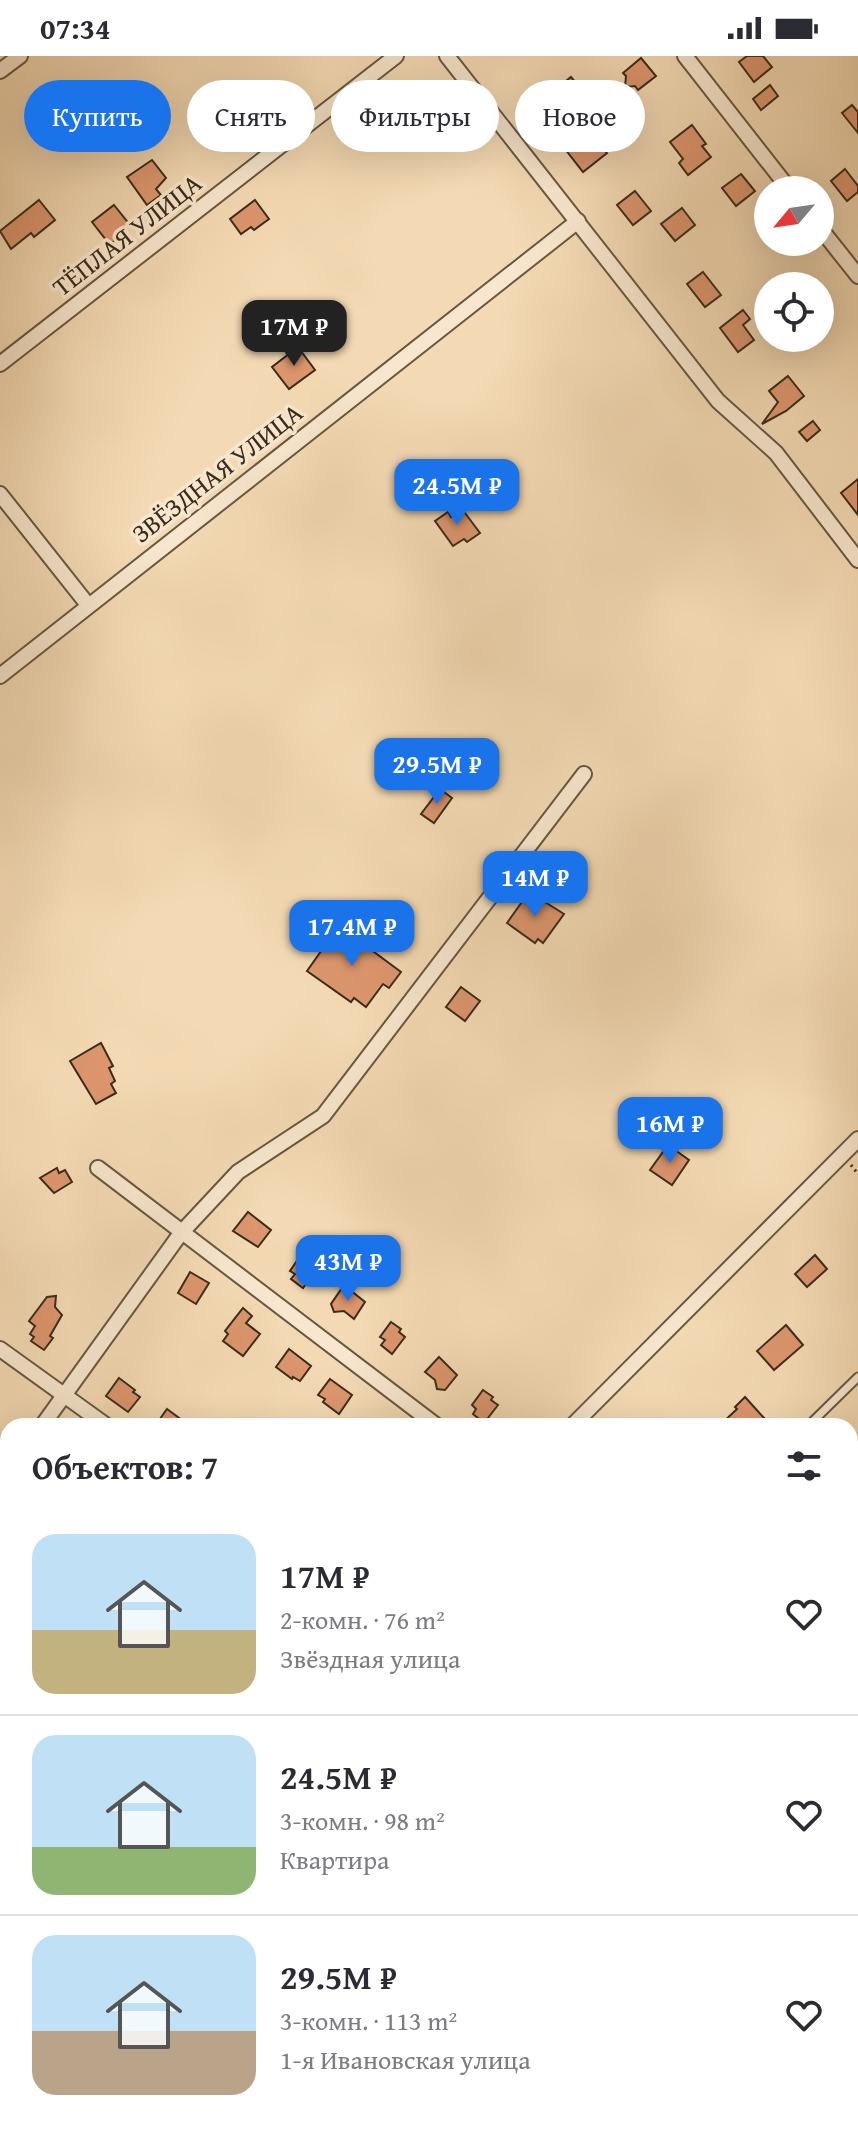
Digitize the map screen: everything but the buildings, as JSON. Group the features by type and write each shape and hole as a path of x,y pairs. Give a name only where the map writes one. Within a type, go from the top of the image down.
{"street":[{"path":"0,71 20,56"},
{"name":"ТЁПЛАЯ УЛИЦА","path":"0,364 396,56"},
{"path":"447,56 718,401 776,453 858,560"},
{"path":"685,56 779,176"},
{"name":"ЗВЁЗДНАЯ УЛИЦА","path":"0,676 578,221"},
{"path":"834,246 858,276"},
{"path":"0,494 88,605"},
{"path":"48,1418 181,1233 238,1172 323,1116 584,774"},
{"path":"580,1418 858,1139"},
{"path":"98,1168 426,1418"},
{"path":"0,1349 96,1418"}],"lane":[{"path":"816,1418 858,1377"}]}
